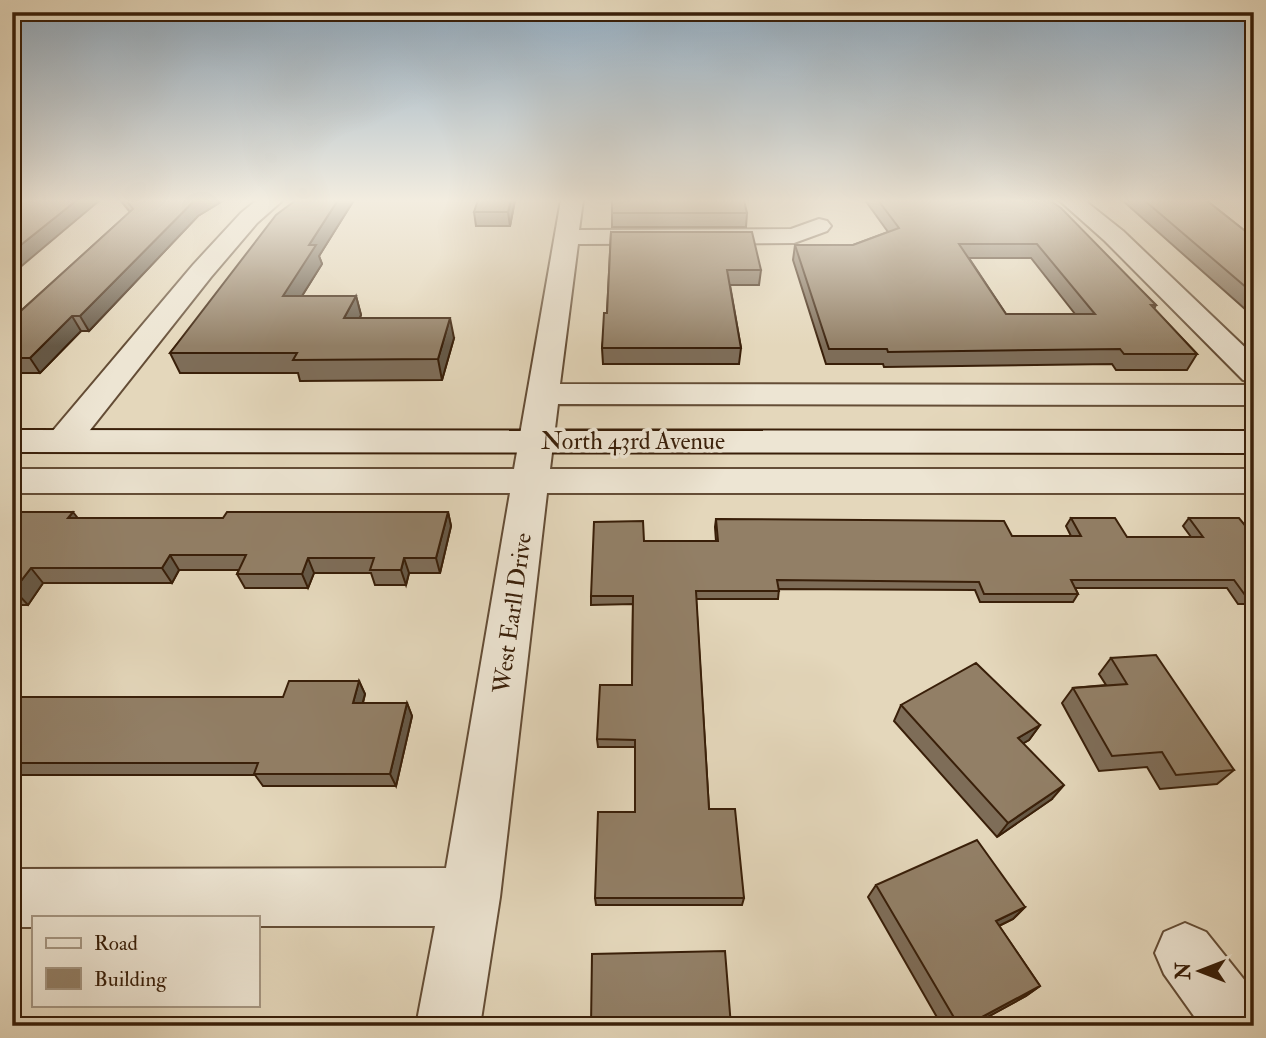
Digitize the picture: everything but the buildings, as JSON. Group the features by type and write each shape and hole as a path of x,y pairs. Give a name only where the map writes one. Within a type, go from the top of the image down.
{"street":[{"path":"63,441 222,248"},
{"name":"West Earll Drive","path":"448,1026 471,897 564,248"},
{"path":"1127,248 1254,373"},
{"name":"North 43rd Avenue","path":"542,394 1254,395"},
{"name":"North 43rd Avenue","path":"12,441 533,461 1254,481"},
{"name":"North 43rd Avenue","path":"12,481 533,461 1254,442"},
{"path":"12,898 471,897"},
{"path":"1185,953 1240,1026"}]}
